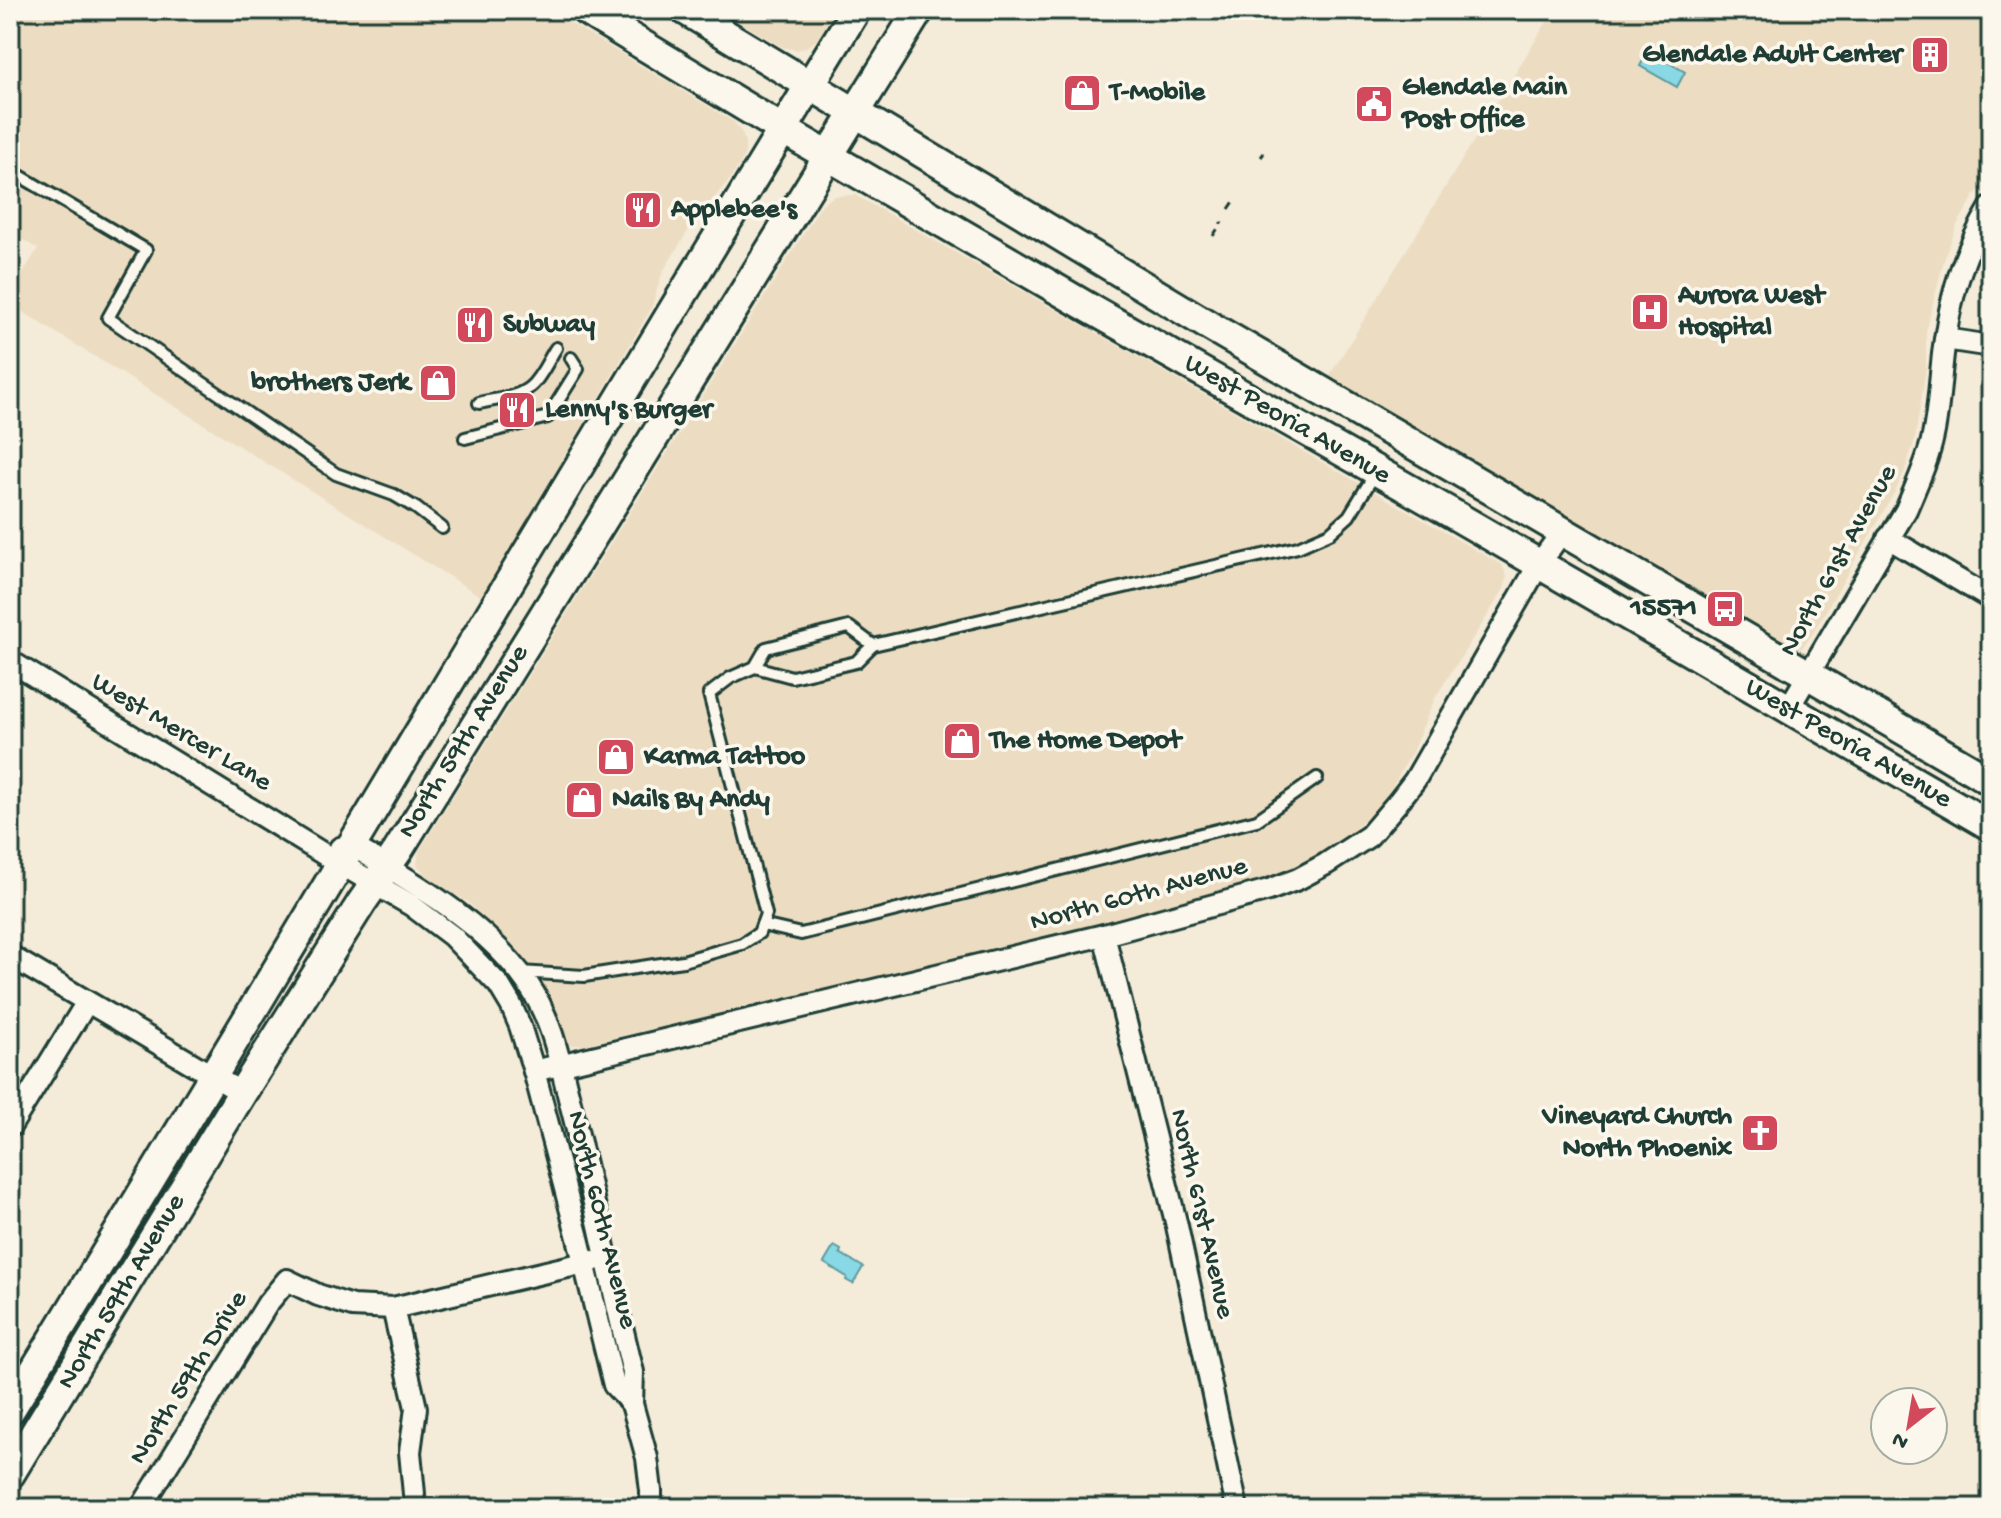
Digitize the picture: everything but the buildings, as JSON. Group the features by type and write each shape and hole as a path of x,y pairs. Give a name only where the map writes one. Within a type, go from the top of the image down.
{"main road":[{"name":"West Peoria Avenue","path":"585,10 828,156 1991,826"},
{"name":"West Peoria Avenue","path":"685,10 1198,319 1991,781"},
{"name":"North 59th Avenue","path":"10,1410 213,1077 338,854 517,567 856,10"},
{"name":"North 59th Avenue","path":"10,1474 242,1093 919,10"},
{"path":"1176,357 1198,319"}],"street":[{"name":"North 61st Avenue","path":"1788,709 1906,510 1919,478 1933,438 1945,339 1958,276 1973,236 1991,207"},
{"path":"1945,339 1991,346"},
{"name":"North 60th Avenue","path":"632,1404 614,1385 534,1071 1104,935 1269,890 1298,879 1369,836 1415,780 1539,564 1562,532"},
{"path":"1888,538 1991,599"},
{"name":"West Mercer Lane","path":"10,661 338,854 461,916 486,936 519,972 539,1004 561,1065"},
{"name":"West Mercer Lane","path":"380,875 411,905 452,936 499,985 511,1005 534,1071"},
{"name":"North 61st Avenue","path":"1104,935 1177,1226 1237,1508"},
{"path":"10,956 242,1093"},
{"path":"10,1127 87,1002"},
{"name":"North 60th Avenue","path":"561,1065 633,1372 632,1404 647,1458 651,1508"},
{"path":"414,1494 410,1452 416,1408 393,1308 608,1259"},
{"name":"North 59th Drive","path":"141,1508 268,1303 287,1280 318,1295 352,1306 393,1308"}],"lane":[{"path":"10,170 146,250 108,318 336,474 394,495 442,528"},
{"path":"479,403 523,392 533,386 556,348"},
{"path":"465,438 548,417 578,369 571,358"},
{"path":"755,667 792,677 856,662 873,645 1298,547 1330,533 1349,516 1377,471"},
{"path":"519,972 584,976 683,961 742,944 759,933 766,914 709,694 730,678 755,667 766,648 849,627 873,645"},
{"path":"762,925 801,934 1257,820 1317,778"}],"path":[{"path":"1229,209 1235,200"},
{"path":"1213,236 1222,222"}],"shaded area":[{"path":"10,10 549,10 734,122 745,142 745,153 740,164 693,223 663,271 651,309 482,597 10,304 10,293 38,249 10,232"},
{"path":"720,10 835,10 818,39 796,50 782,47"},
{"name":"Aurora West Hospital","path":"1554,10 1991,10 1991,175 1957,225 1944,260 1926,331 1926,369 1915,439 1897,488 1802,648 1794,650 1325,383"},
{"path":"855,195 1502,565 1507,577 1504,589 1435,698 1412,752 1385,800 1338,845 1280,876 1230,891 787,998 583,1045 571,1045 560,1033 539,985 502,935 470,904 427,876 417,865 419,851 822,204 835,196"}],"water":[{"path":"1648,51 1685,72 1677,87 1640,66"},
{"path":"834,1246 863,1267 853,1284 824,1263"}],"place":[{"name":"Glendale Adult Center","path":"1930,55"},
{"name":"T-Mobile","path":"1082,93"},
{"name":"Glendale Main Post Office","path":"1374,104"},
{"name":"Applebee's","path":"643,210"},
{"name":"Aurora West Hospital","path":"1650,312"},
{"name":"Subway","path":"475,325"},
{"name":"brothers Jerk","path":"438,383"},
{"name":"Lenny's Burger","path":"517,410"},
{"name":"15571","path":"1725,609"},
{"name":"The Home Depot","path":"962,741"},
{"name":"Karma Tattoo","path":"616,757"},
{"name":"Nails By Andy","path":"584,800"},
{"name":"Vineyard Church North Phoenix","path":"1760,1133"}]}
